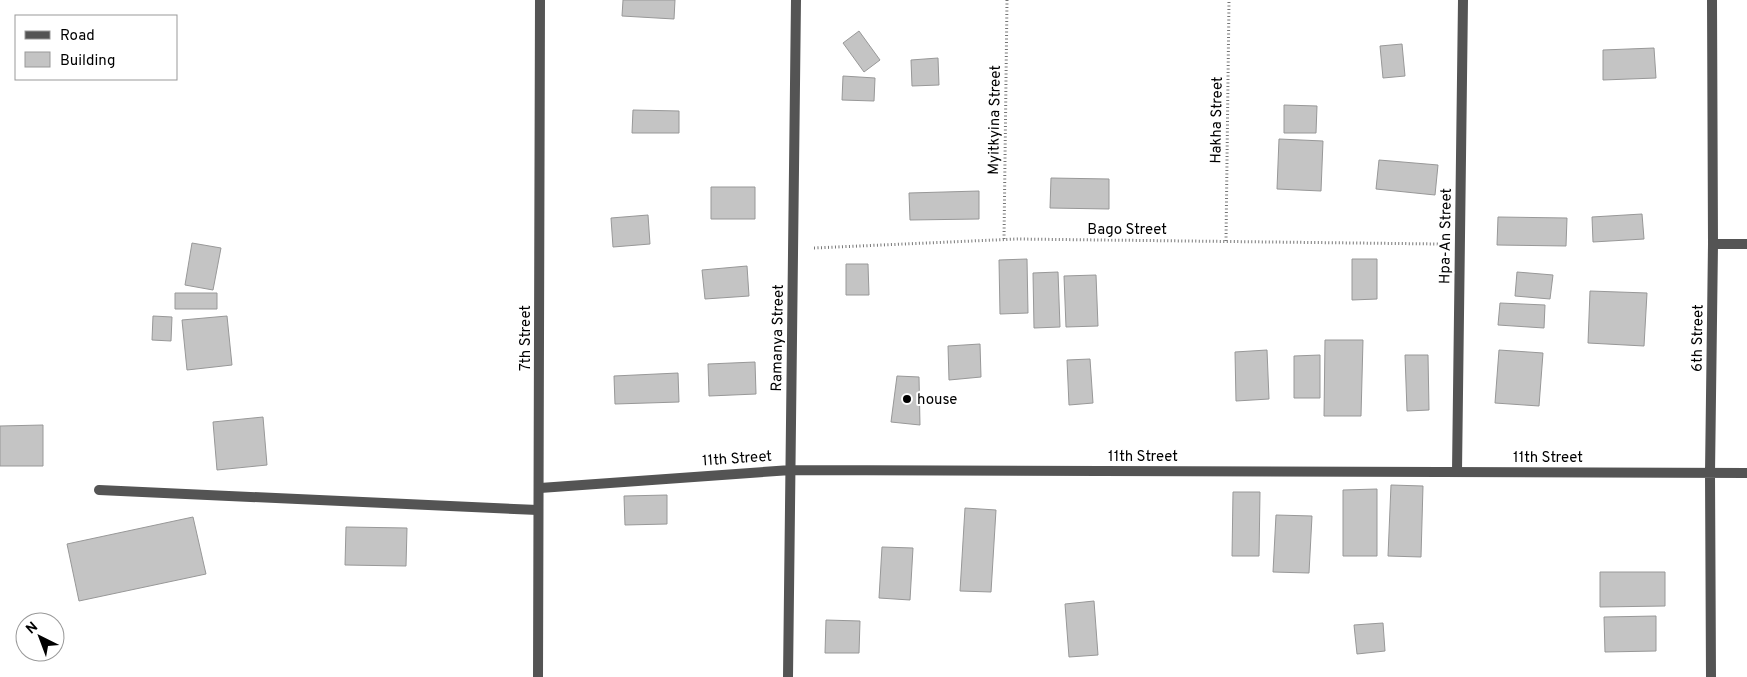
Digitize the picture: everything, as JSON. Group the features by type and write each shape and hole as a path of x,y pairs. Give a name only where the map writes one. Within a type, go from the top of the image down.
{"street":[{"name":"7th Street","path":"538,677 540,0"},
{"name":"Ramanya Street","path":"788,677 796,0"},
{"name":"Hpa-An Street","path":"1457,472 1463,0"},
{"name":"6th Street","path":"1711,677 1712,0"},
{"path":"1713,244 1747,244"},
{"name":"11th Street","path":"540,488 791,470 1747,473"},
{"path":"99,490 538,510"}],"path":[{"name":"Myitkyina Street","path":"1004,240 1007,0"},
{"name":"Hakha Street","path":"1226,241 1229,0"},
{"name":"Bago Street","path":"793,249 1004,240 1460,244"}],"building":[{"path":"623,0 675,0 674,19 622,16"},
{"path":"859,31 880,60 864,72 843,43"},
{"path":"1402,44 1405,76 1383,78 1380,46"},
{"path":"1654,48 1656,78 1603,80 1603,50"},
{"path":"938,58 939,85 912,86 911,60"},
{"path":"843,76 875,78 874,101 842,100"},
{"path":"1284,105 1317,106 1316,133 1284,133"},
{"path":"633,110 679,111 679,133 632,133"},
{"path":"1279,139 1323,141 1321,191 1277,189"},
{"path":"1379,160 1438,165 1435,195 1376,189"},
{"path":"1051,178 1109,179 1109,209 1050,208"},
{"path":"711,187 755,187 755,219 711,219"},
{"path":"979,191 979,219 910,220 909,193"},
{"path":"1642,214 1644,239 1593,242 1592,217"},
{"path":"648,215 650,244 613,247 611,218"},
{"path":"1498,217 1567,218 1566,246 1497,245"},
{"path":"192,243 221,248 213,290 185,285"},
{"path":"1027,259 1028,313 1000,314 999,260"},
{"path":"1352,259 1377,259 1377,299 1352,300"},
{"path":"846,264 868,264 869,295 846,295"},
{"path":"747,266 749,296 705,299 702,270"},
{"path":"1058,272 1060,327 1034,328 1033,273"},
{"path":"1517,272 1553,275 1550,299 1515,296"},
{"path":"1096,275 1098,326 1066,327 1064,276"},
{"path":"1590,291 1647,293 1644,346 1588,343"},
{"path":"175,293 217,293 217,309 175,309"},
{"path":"1500,303 1545,305 1544,328 1498,325"},
{"path":"153,316 172,317 171,341 152,340"},
{"path":"227,316 232,365 187,370 182,320"},
{"path":"1325,340 1363,340 1361,416 1324,416"},
{"path":"980,344 981,377 949,380 948,346"},
{"path":"1267,350 1269,399 1236,401 1235,352"},
{"path":"1499,350 1543,353 1539,406 1495,403"},
{"path":"1320,355 1320,398 1294,398 1294,356"},
{"path":"1405,355 1428,355 1429,410 1407,411"},
{"path":"1090,359 1093,403 1069,405 1067,360"},
{"path":"755,362 756,394 709,396 708,364"},
{"path":"678,373 679,402 615,404 614,376"},
{"name":"house","path":"897,376 919,377 920,425 891,422"},
{"path":"263,417 267,465 217,470 213,422"},
{"path":"43,425 43,466 0,466 0,426"},
{"path":"1391,485 1423,486 1421,557 1388,556"},
{"path":"1377,489 1377,556 1343,556 1343,490"},
{"path":"1233,492 1260,492 1259,556 1232,556"},
{"path":"667,495 667,524 625,525 624,496"},
{"path":"965,508 996,510 991,592 960,591"},
{"path":"1276,515 1312,516 1309,573 1273,572"},
{"path":"193,517 206,574 79,601 67,544"},
{"path":"346,527 407,528 406,566 345,565"},
{"path":"882,547 913,548 910,600 879,598"},
{"path":"1600,572 1665,572 1665,606 1600,607"},
{"path":"1094,601 1098,655 1069,657 1065,604"},
{"path":"1656,616 1656,651 1605,652 1604,617"},
{"path":"826,620 860,621 859,653 825,653"},
{"path":"1383,623 1385,651 1357,654 1354,625"}],"place":[{"name":"house","path":"907,399"}]}
